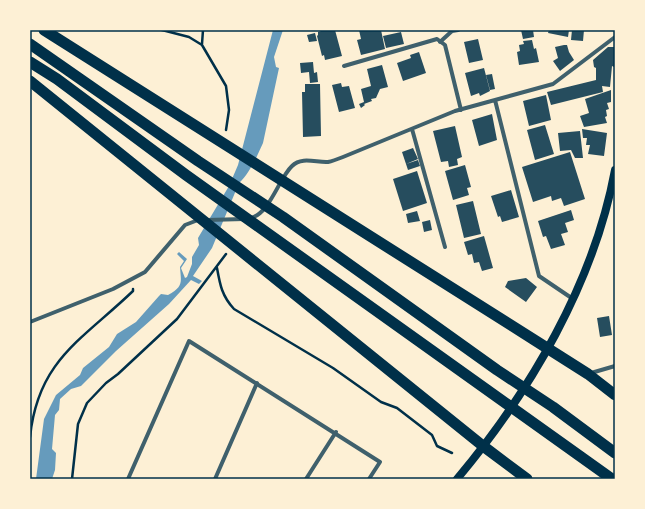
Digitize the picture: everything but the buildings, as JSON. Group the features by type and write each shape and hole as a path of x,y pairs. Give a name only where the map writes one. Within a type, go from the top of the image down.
{"highway":[{"path":"44,30 588,374 615,396"},
{"path":"30,44 198,161 283,217 497,370 553,407 615,453"},
{"path":"30,62 57,79 186,175 612,479"},
{"path":"30,81 526,479"}],"main road":[{"path":"457,479 504,418 547,348 573,299 603,218 614,180 615,170"}],"street":[{"path":"440,42 452,31 458,30"},
{"path":"30,322 88,300 145,272 185,225 195,220 247,219 255,217 267,205 292,165 308,160 327,162 461,110 553,84 615,37"},
{"path":"344,66 437,40 445,44 461,110"},
{"path":"495,100 539,276 573,299"},
{"path":"412,129 445,246"},
{"path":"128,479 189,340 336,432 380,462 369,479"},
{"path":"588,374 615,366"},
{"path":"215,479 258,383"},
{"path":"306,479 336,432"}],"path":[{"path":"202,45 204,30"},
{"path":"72,479 78,424 87,404 106,383 118,374 177,319 227,252"},
{"path":"217,267 221,290 226,300 234,309 333,368 381,402 397,408 432,435 437,446 452,453"},
{"path":"30,437 37,402 47,378 61,357 80,337 133,291 133,279"}],"water":[{"path":"273,30 283,30 274,57 276,67 279,68 263,143 250,169 239,183 212,248 193,276 202,281 199,284 191,280 169,304 116,351 81,386 71,389 60,399 59,410 55,415 52,449 56,453 55,470 52,479 36,479 44,419 56,395 80,375 83,368 109,347 117,334 136,322 161,294 168,295 177,289 181,280 180,267 184,261 177,254 179,252 187,259 181,268 185,278 187,277 192,264 192,257 199,245 198,238 229,186 238,165"}]}
